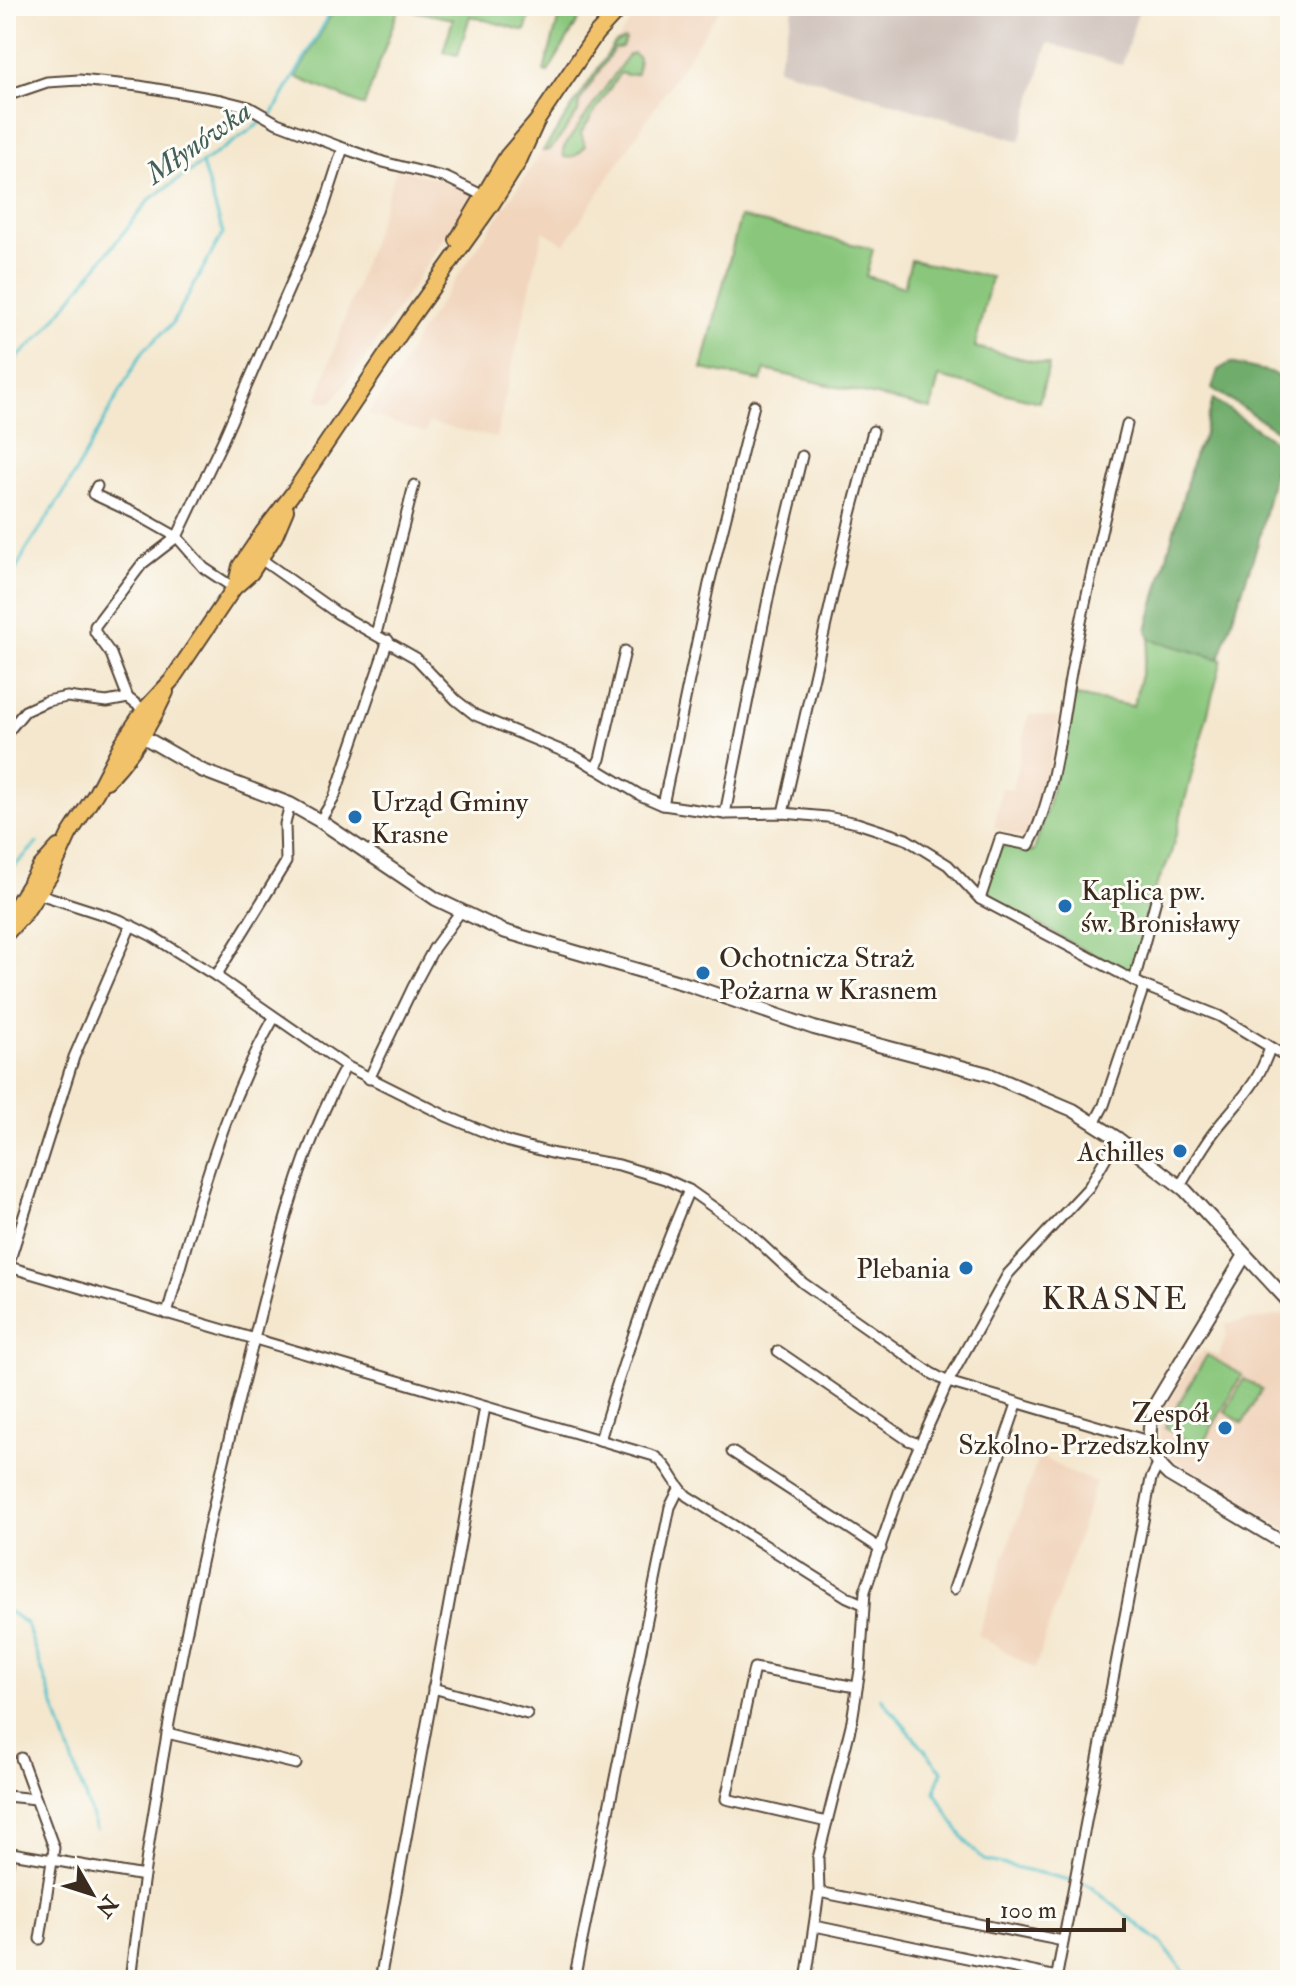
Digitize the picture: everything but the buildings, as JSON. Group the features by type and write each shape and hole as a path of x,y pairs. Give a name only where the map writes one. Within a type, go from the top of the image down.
{"main road":[{"path":"596,34 608,6"},
{"path":"436,281 482,195 507,156 537,121 596,34 622,6"},
{"path":"6,934 51,874 69,835 96,793 122,743 171,681 234,587 243,561 498,194 518,163 537,121"},
{"path":"234,587 251,573 275,536 293,493"},
{"path":"96,793 124,763 155,717 171,681"},
{"path":"6,922 40,867 69,835"}],"street":[{"path":"6,96 47,82 94,81 221,100 383,162 436,174 482,195"},
{"path":"142,736 142,714 128,698 119,669 95,632 95,626 142,564 177,537 322,213 343,148"},
{"path":"663,805 709,584 754,405"},
{"path":"980,899 1000,839 1029,845 1038,826 1052,773 1084,606 1127,424"},
{"path":"783,813 873,431"},
{"path":"725,814 771,584 802,456"},
{"path":"376,634 414,485"},
{"path":"97,486 93,494 177,537 204,568 234,587"},
{"path":"261,557 263,532"},
{"path":"243,561 261,557 328,607 416,658 456,700 475,715 577,757 640,795 663,805 725,814 783,813 857,823 906,839 948,865 980,899 1144,986 1219,1016 1290,1059"},
{"path":"320,821 334,798 388,640"},
{"path":"595,768 600,759 625,651"},
{"path":"6,734 25,711 47,701 67,697 107,702 128,698"},
{"path":"122,743 142,736 201,770 290,804 461,911 523,938 689,985 814,1028 988,1074 1073,1110 1095,1122 1180,1186 1288,1296"},
{"path":"216,976 286,862 285,824 290,804"},
{"path":"38,892 40,867"},
{"path":"18,900 38,892 131,925 216,976 346,1066 446,1116 509,1142 619,1165 689,1190 747,1231 803,1283 948,1382 1148,1441"},
{"path":"1134,981 1158,892"},
{"path":"369,1079 434,948 461,911"},
{"path":"131,925 74,1057 7,1266 654,1456 670,1470 679,1489 834,1589 863,1604"},
{"path":"1095,1122 1104,1105 1144,986"},
{"path":"167,1314 219,1138 274,1018"},
{"path":"1180,1186 1212,1134 1252,1089 1270,1048"},
{"path":"130,1980 167,1733 210,1518 254,1339 300,1174 346,1066"},
{"path":"806,1980 819,1892 818,1858 844,1759 863,1641 863,1604 919,1444 948,1382 1008,1274 1089,1187 1117,1138"},
{"path":"600,1440 620,1372 667,1241 689,1190"},
{"path":"1245,1255 1156,1403 1148,1441 1158,1465 1184,1485 1290,1547"},
{"path":"778,1351 908,1440 919,1444"},
{"path":"954,1589 1017,1404"},
{"path":"380,1980 485,1407"},
{"path":"732,1452 881,1549"},
{"path":"815,1926 1056,1978 1148,1492 1158,1465"},
{"path":"574,1980 670,1507 679,1489"},
{"path":"827,1822 726,1799 754,1668 856,1687"},
{"path":"433,1688 527,1714"},
{"path":"167,1733 296,1764"},
{"path":"21,1758 54,1848 40,1939"},
{"path":"6,1796 36,1799"},
{"path":"6,1875 8,1852 144,1876"},
{"path":"819,1892 1063,1941"}],"shaded area":[{"path":"641,6 722,6 565,244 543,231 496,438 429,423 426,433 367,414 395,378 418,335"},
{"path":"794,6 1140,6 1122,65 1048,43 1020,141 777,68"},
{"path":"397,168 475,189 370,352 331,403 317,399"},
{"path":"1029,714 1060,718 1038,814 1030,834 1023,838 994,827 1002,788 1012,790"},
{"name":"Zespół Szkolno-Przedszkolny","path":"1289,1314 1290,1531 1169,1456 1160,1447 1159,1435 1159,1420 1191,1363 1204,1350 1219,1356 1227,1334 1225,1324"},
{"path":"1039,1455 1071,1473 1096,1482 1035,1669 978,1635"}],"green space":[{"path":"336,6 533,6 525,31 470,16 458,55 443,52 453,19 399,8 364,106 296,77"},
{"path":"562,6 587,6 548,72 544,71"},
{"path":"624,39 622,47 614,49 580,101 578,112 556,143 543,151 615,43"},
{"path":"633,53 639,58 637,74 620,73 581,133 585,146 576,155 564,157 566,144 628,55"},
{"path":"740,217 873,249 866,276 904,287 911,260 991,277 975,347 1049,365 1039,402 939,377 931,409 765,370 761,381 702,369"},
{"path":"1230,363 1270,372 1290,383 1290,418 1284,435 1212,388 1218,370"},
{"path":"1213,399 1280,445 1258,543 1219,659 1150,639 1147,630 1195,453 1202,441"},
{"path":"1150,639 1222,659 1170,857 1153,893 1134,969 1127,970 1078,947 991,897 988,885 998,849 1012,846 1034,851 1049,801 1070,695 1133,706"},
{"path":"1207,1355 1242,1375 1200,1448 1165,1427"},
{"path":"1244,1379 1262,1389 1243,1423 1225,1412"}],"waterway":[{"name":"Młynówka","path":"6,368 43,334 150,199 272,115 327,19 328,6"},
{"path":"6,589 137,361 144,350 172,324 223,233 202,164"},
{"path":"6,875 37,843"},
{"path":"6,1610 26,1623 96,1829"},
{"path":"881,1698 942,1771 935,1792 976,1853 984,1860 1070,1880"},
{"path":"1079,1882 1087,1884 1161,1943 1191,1980"}],"place":[{"name":"Urząd Gminy Krasne","path":"355,817"},
{"name":"Kaplica pw. św. Bronisławy","path":"1065,906"},
{"name":"Ochotnicza Straż Pożarna w Krasnem","path":"703,973"},
{"name":"Achilles","path":"1180,1151"},
{"name":"Plebania","path":"966,1268"},
{"name":"Zespół Szkolno-Przedszkolny","path":"1225,1428"}],"district":[{"name":"KRASNE","path":"1115,1298"}]}
